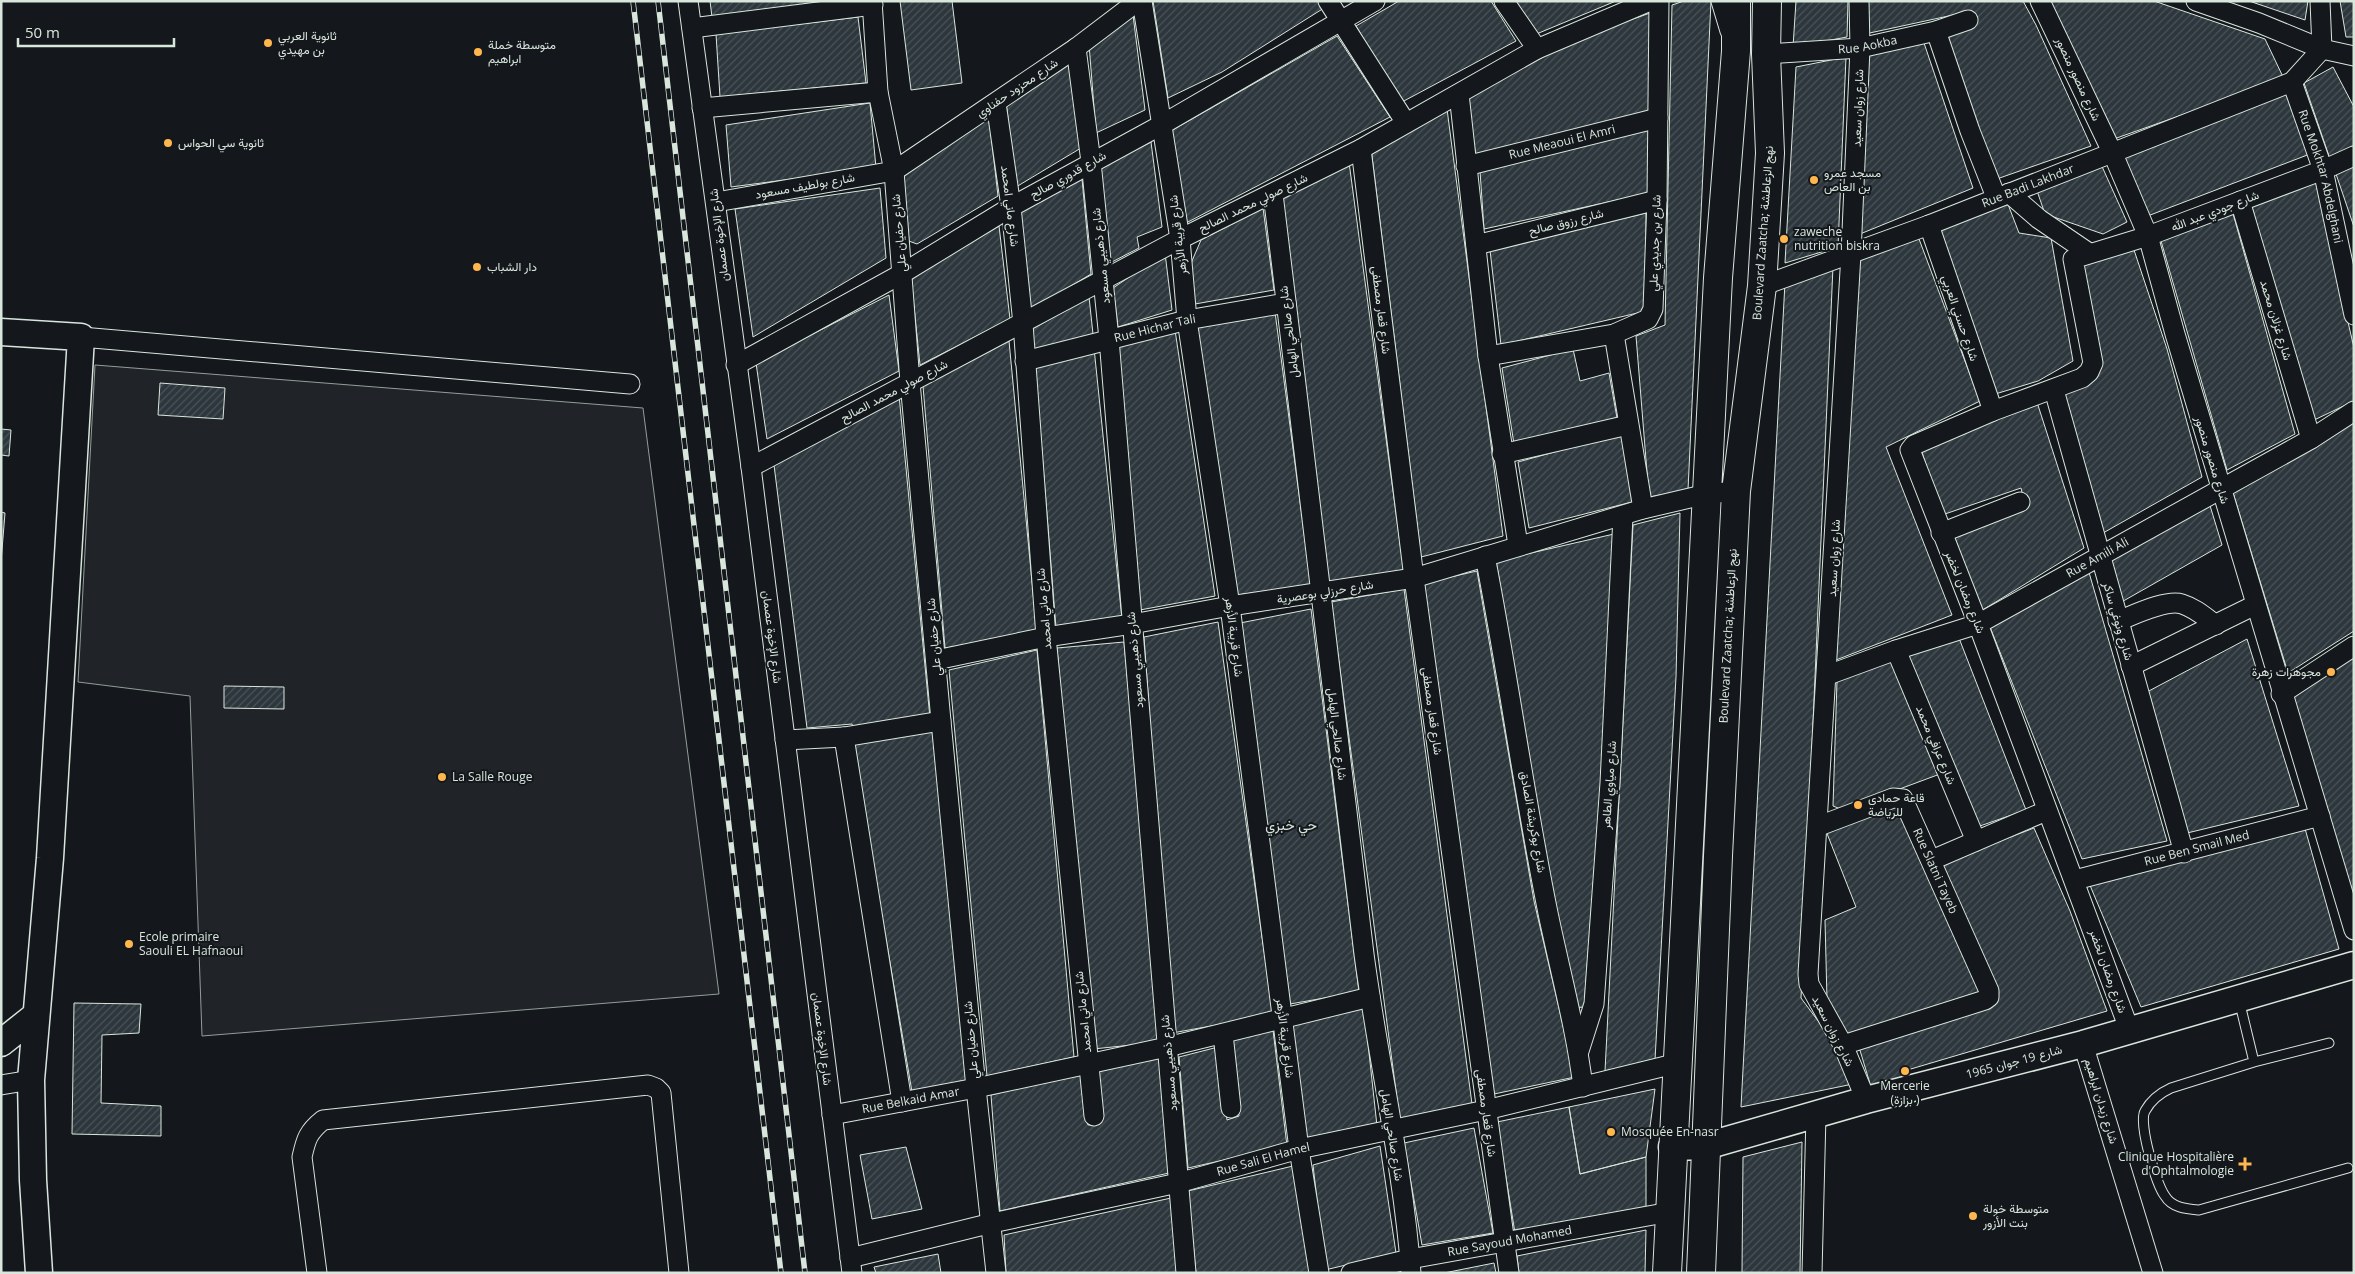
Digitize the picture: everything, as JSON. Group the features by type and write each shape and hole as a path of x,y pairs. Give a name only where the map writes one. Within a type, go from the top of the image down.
{"main road":[{"path":"1667,1273 1718,278 1736,51 1736,1"},
{"name":"Boulevard Zaatcha; نهج الزعاطشة","path":"1701,1273 1726,678 1736,491 1762,286 1770,153 1766,54 1767,1"}],"street":[{"name":"شارع الإخوة عصمان","path":"688,1 751,467 851,1265"},
{"name":"شارع محزود حفناوي","path":"894,171 1076,48 1138,1"},
{"name":"شارع قريبة الأزهر","path":"1142,1 1180,239 1187,320 1230,606 1299,1149 1319,1273"},
{"path":"1328,1 1406,123"},
{"name":"شارع قدوري صالح","path":"736,365 903,273 1011,207 1163,124 1375,1"},
{"path":"1504,1 1537,50"},
{"name":"شارع صولي محمد الصالح","path":"751,467 1180,239 1361,149 1537,50 1650,1"},
{"name":"شارع بن جديدي علي","path":"1488,356 1614,334 1648,320 1653,308 1657,200 1659,1"},
{"path":"1721,1 1736,51"},
{"name":"شارع زوان سعيد","path":"1859,1 1860,48 1851,254 1809,984 1843,1045 1866,1100"},
{"name":"شارع منصور منصور","path":"2040,1 2113,154 2148,236 2281,694 2354,930"},
{"path":"2196,1 2259,23 2322,49 2354,56"},
{"path":"2292,82 2322,49 2320,1"},
{"path":"692,28 872,3"},
{"name":"شارع حفيان علي","path":"872,3 878,92 894,171 910,382 941,722 976,1088 996,1273"},
{"name":"Rue Aokba","path":"1766,54 1860,48 1936,31 1968,20"},
{"path":"1936,31 1970,131 2002,195 2047,224 2081,256"},
{"name":"شارع ذهيبي مسعود","path":"1076,48 1091,162 1109,339 1186,1273"},
{"name":"Rue Badi Lakhdar","path":"1762,286 1929,225 2292,82"},
{"name":"Rue Mokhtar Abdelghani","path":"2292,82 2323,170 2354,316"},
{"path":"702,108 878,92"},
{"path":"1459,94 1488,356 1502,454 1518,545"},
{"name":"شارع ماني امحمد","path":"996,103 1011,207 1023,324 1046,637 1094,1116"},
{"name":"Rue Meaoui El Amri","path":"1466,166 1658,118"},
{"name":"شارع قعار مصطفى","path":"1361,149 1414,578 1508,1273"},
{"name":"شارع جودي عبد الله","path":"2081,256 2148,236 2323,170 2354,156"},
{"name":"شارع بولطيف مسعود","path":"716,202 894,171"},
{"name":"شارع صالحي الهامل","path":"1273,194 1319,593 1370,997 1392,1130 1410,1266"},
{"name":"شارع رزوق صالح","path":"1476,244 1657,200"},
{"name":"شارع غزلان محمد","path":"2240,201 2311,438"},
{"name":"شارع حسني العربي","path":"1929,225 1993,411"},
{"name":"شارع رمضان لخضر","path":"2081,256 2093,363 2089,372 2082,378 2054,390 1993,411 1911,446 1910,450 1978,624 2046,810 2075,880 2129,1029"},
{"name":"Rue Hichar Tali","path":"1025,361 1187,320 1286,303"},
{"path":"1,332 81,337 630,384"},
{"path":"1614,334 1643,509"},
{"path":"39,1273 33,1180 31,1080 50,858 81,337"},
{"name":"شارع ونوغي ساكر","path":"2054,390 2184,853"},
{"name":"Rue Amili Ali","path":"1828,675 1896,650 1978,624 2100,558 2311,438 2354,411"},
{"path":"1502,454 1628,425"},
{"name":"شارع حرزلي بوعصرية","path":"936,660 1046,637 1414,578 1518,545 1643,509 1707,494 1736,491"},
{"path":"1941,533 2020,502"},
{"name":"شارع مياوي الطاهر","path":"1579,1051 1594,1004 1610,783 1623,516"},
{"name":"شارع بوكريشة الصادق","path":"1485,556 1504,655 1548,913 1579,1051 1583,1088"},
{"path":"2118,621 2166,604 2180,603 2194,609 2216,624"},
{"path":"2131,666 2255,605"},
{"path":"2281,694 2354,646"},
{"name":"شارع عرافي محمد","path":"1896,650 1976,841"},
{"path":"785,740 844,737 941,722"},
{"path":"844,737 902,1102"},
{"name":"Rue Slatni Tayeb","path":"1819,826 1899,797 1903,799 1932,860 1989,991 1989,996 1985,1000 1843,1045"},
{"path":"1932,860 2046,810"},
{"name":"Rue Ben Smail Med","path":"2075,880 2320,816"},
{"name":"شارع 19 جوان 1965","path":"1672,1147 1706,1146 1866,1100 2083,1044 2129,1029 2354,965"},
{"name":"Rue Belkaid Amar","path":"832,1115 976,1088 1168,1047 1370,997"},
{"path":"1,1043 35,1016"},
{"path":"1223,1034 1231,1108"},
{"name":"شارع زيدان ابراهيم","path":"2083,1044 2153,1273"},
{"name":"Rue Sali El Hamel","path":"851,1265 992,1223 1178,1183 1299,1149 1583,1088 1678,1063"},
{"path":"1,1085 31,1080"},
{"path":"317,1273 302,1157 312,1129 323,1120 648,1085 656,1088 661,1093 679,1273"},
{"path":"1812,1273 1816,1115"},
{"name":"Rue Sayoud Mohamed","path":"1351,1273 1410,1266 1504,1241 1670,1212"}],"lane":[{"path":"2238,998 2254,1062"},
{"path":"2330,1043 2254,1062 2171,1088 2158,1094 2144,1112 2144,1135 2165,1197 2179,1208 2199,1210 2348,1168"}],"shaded area":[{"name":"La Salle Rouge","path":"95,365 643,408 719,994 202,1036 190,696 78,682"}],"building":[{"path":"710,1 828,1 712,17"},
{"path":"900,1 952,1 962,83 911,90"},
{"path":"1153,1 1319,1 1324,8 1222,72 1168,98"},
{"path":"1399,1 1491,1 1516,41 1402,102 1356,26"},
{"path":"1515,1 1616,1 1534,35"},
{"path":"1684,1 1711,1 1688,490 1649,497 1636,336 1665,325 1672,5"},
{"path":"1796,1 1848,1 1847,37 1793,47"},
{"path":"1867,1 2023,1 2036,25 2091,146 1991,181 1942,33 1973,28 1967,12 1865,34"},
{"path":"2046,1 2154,1 2265,39 2284,79 2111,140"},
{"path":"2249,1 2308,1 2305,20"},
{"path":"2340,1 2354,1 2354,37 2346,37"},
{"path":"1653,12 1651,111 1476,159 1468,96 1553,47"},
{"path":"1133,15 1145,110 1096,133 1089,44"},
{"path":"858,17 866,83 720,97 716,34"},
{"path":"1337,36 1390,117 1186,223 1171,131"},
{"path":"1923,40 1973,188 1860,234 1866,50"},
{"path":"1846,57 1838,247 1785,263 1796,67"},
{"path":"1068,59 1081,148 1016,187 1006,102"},
{"path":"2333,67 2354,107 2354,148 2330,159 2304,83"},
{"path":"2285,91 2310,154 2145,217 2119,153"},
{"path":"870,103 876,168 731,187 726,125"},
{"path":"1447,109 1503,536 1421,557 1371,148"},
{"path":"989,117 998,196 917,244 906,240 900,173"},
{"path":"1651,127 1650,193 1484,229 1480,171"},
{"path":"1151,142 1162,227 1137,237 1139,248 1108,264 1096,170"},
{"path":"1349,162 1404,573 1329,585 1278,197"},
{"path":"2100,162 2127,222 2103,234 2045,214 2035,185"},
{"path":"2354,166 2354,227 2336,174"},
{"path":"1082,179 1091,274 1028,312 1018,213"},
{"path":"2315,179 2354,348 2354,401 2310,422 2251,203"},
{"path":"880,188 886,258 753,337 735,209"},
{"path":"2006,199 2019,233 2051,238 2073,361 2038,381 1992,395 1933,226"},
{"path":"1263,208 1274,290 1195,304 1189,268 1201,240"},
{"path":"2232,210 2295,434 2227,470 2159,234"},
{"path":"1646,213 1646,311 1501,345 1490,250"},
{"path":"999,226 1010,319 920,365 911,277"},
{"path":"1916,231 1980,401 1886,447 1952,615 1836,660 1858,255"},
{"path":"2131,241 2167,349 2202,477 2096,537 2057,390 2099,373 2075,261"},
{"path":"1165,253 1172,310 1118,327 1113,288"},
{"path":"1833,266 1801,998 1836,1045 1853,1084 1741,1107 1785,282"},
{"path":"889,295 899,371 767,439 756,363"},
{"path":"1089,297 1093,334 1033,354 1029,331"},
{"path":"1275,312 1311,585 1237,595 1195,325"},
{"path":"1175,330 1215,596 1140,610 1116,342"},
{"path":"1009,341 1037,634 945,648 923,386"},
{"path":"1094,348 1122,619 1056,628 1035,364"},
{"path":"1573,349 1580,381 1609,373 1617,418 1514,444 1502,368"},
{"path":"160,383 225,388 223,419 158,415"},
{"path":"899,395 930,718 854,730 852,724 807,728 774,465"},
{"path":"2035,396 2084,548 1981,611 1952,530 2024,501 2021,488 1942,515 1920,446"},
{"path":"2354,421 2354,631 2288,673 2231,486"},
{"path":"1,429 11,430 9,456 1,455"},
{"path":"1624,433 1632,502 1529,528 1518,462"},
{"path":"2208,499 2222,545 2118,604 2105,556"},
{"path":"1,512 5,513 1,562"},
{"path":"1680,513 1676,677 1655,1060 1605,1071 1633,525"},
{"path":"1614,534 1604,740 1584,1007 1572,1008 1496,561"},
{"path":"2088,569 2167,841 2082,859 1988,622"},
{"path":"1477,571 1534,901 1575,1077 1494,1094 1424,583"},
{"path":"1404,589 1472,1104 1400,1121 1331,602"},
{"path":"1311,609 1359,992 1290,1004 1240,623"},
{"path":"1218,622 1273,1015 1172,1033 1144,637"},
{"path":"1957,633 2026,810 1977,827 1904,653"},
{"path":"2247,639 2299,806 2183,834 2145,693"},
{"path":"1124,642 1161,1042 1093,1049 1057,648"},
{"path":"1037,650 1074,1057 987,1076 949,670"},
{"path":"2354,653 2354,904 2292,691"},
{"path":"1891,659 1940,774 1843,810 1833,806 1837,681"},
{"path":"224,686 284,687 284,709 224,708"},
{"path":"932,726 967,1081 912,1092 852,739"},
{"path":"1899,804 1982,992 1847,1035 1827,1000 1825,920 1856,907 1826,831"},
{"path":"2304,825 2339,949 2141,1007 2089,883"},
{"path":"2034,828 2070,911 2107,1011 1904,1071 1908,1079 1871,1087 1859,1047 1996,1002 1940,864"},
{"path":"74,1003 141,1004 139,1033 102,1035 101,1103 161,1106 161,1136 72,1134"},
{"path":"1364,1007 1377,1126 1307,1138 1291,1026"},
{"path":"1273,1030 1287,1146 1188,1168 1179,1057 1218,1047 1227,1120 1239,1116 1230,1040"},
{"path":"1159,1057 1169,1173 1000,1211 991,1095 1082,1073 1088,1125 1099,1123 1097,1072"},
{"name":"Mosquée En-nasr","path":"1655,1089 1646,1157 1580,1174 1569,1107"},
{"path":"1569,1107 1580,1174 1646,1157 1646,1209 1515,1233 1497,1122"},
{"path":"1474,1128 1493,1233 1422,1245 1404,1143"},
{"path":"1802,1142 1800,1273 1742,1273 1743,1157"},
{"path":"1380,1146 1396,1253 1325,1270 1313,1165"},
{"path":"906,1147 922,1209 872,1219 860,1155"},
{"path":"1293,1166 1312,1273 1196,1273 1188,1191"},
{"path":"1171,1198 1177,1273 1006,1273 1004,1235"},
{"path":"1646,1230 1645,1273 1519,1273 1517,1256"},
{"path":"938,1254 941,1273 876,1273 874,1267"},
{"path":"1494,1263 1496,1273 1444,1273"}],"railway":[{"path":"633,1 781,1273"},
{"path":"658,1 805,1273"}],"place":[{"name":"ثانوية العربي بن مهيدي","path":"268,43"},
{"name":"متوسطة خملة ابراهيم","path":"478,52"},
{"name":"ثانوية سي الحواس","path":"168,143"},
{"name":"مسجد عمرو بن العاص","path":"1814,180"},
{"name":"zaweche nutrition biskra","path":"1784,239"},
{"name":"دار الشباب","path":"477,267"},
{"name":"مجوهرات زهرة","path":"2331,672"},
{"name":"La Salle Rouge","path":"442,777"},
{"name":"قاعة حمادي للرياضة","path":"1858,805"},
{"name":"Ecole primaire Saouli EL Hafnaoui","path":"129,944"},
{"name":"Mercerie (بزازة )","path":"1905,1071"},
{"name":"Mosquée En-nasr","path":"1611,1132"},
{"name":"Clinique Hospitalière d'Ophtalmologie","path":"2245,1164"},
{"name":"متوسطة خولة بنت الأزور","path":"1973,1216"}],"district":[{"name":"حي خبزي","path":"1291,825"}]}
